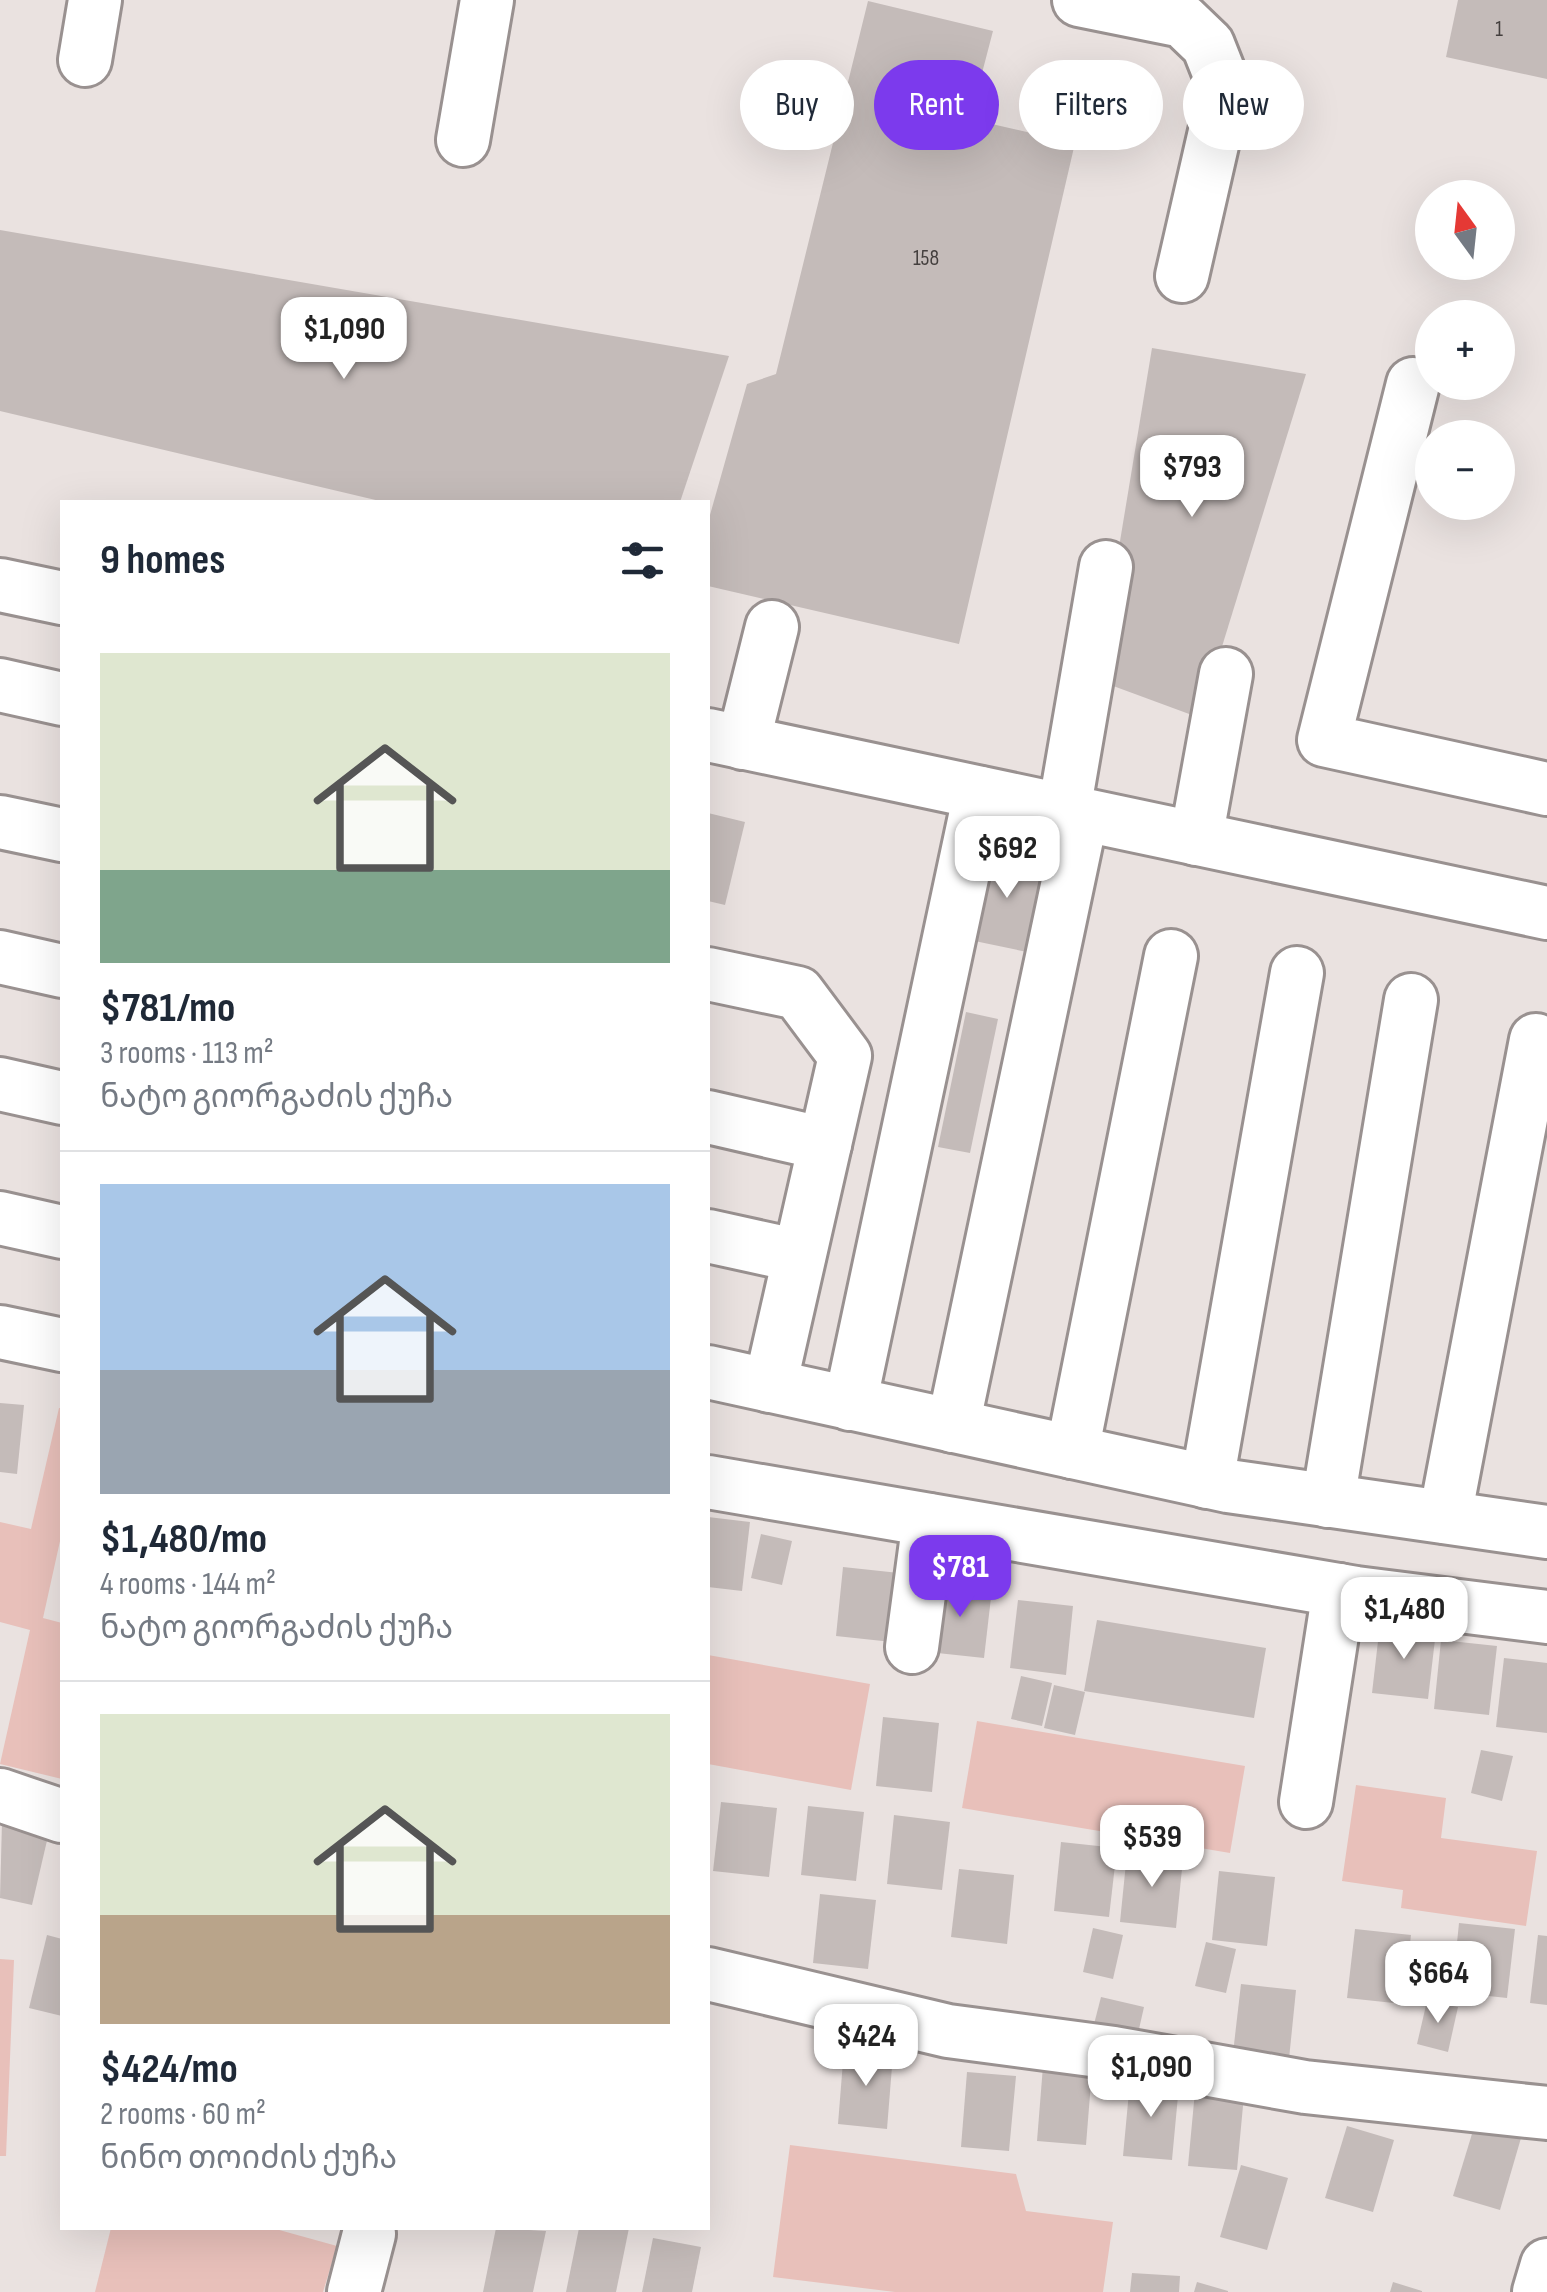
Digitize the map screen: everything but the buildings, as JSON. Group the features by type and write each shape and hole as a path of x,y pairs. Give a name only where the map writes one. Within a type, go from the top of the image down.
{"street":[{"path":"85,60 95,0"},
{"path":"464,140 487,0"},
{"path":"1079,0 1196,10 1226,88 1182,276"},
{"path":"1414,384 1324,740 1547,789"},
{"path":"953,1426 1073,813 1106,567"},
{"path":"0,585 60,598"},
{"path":"772,627 725,739 1547,913"},
{"path":"1196,839 1226,674"},
{"path":"0,686 60,699"},
{"path":"850,1404 980,793"},
{"path":"0,822 60,835"},
{"path":"1072,1452 1171,956"},
{"path":"0,957 60,972"},
{"path":"1207,1482 1297,973"},
{"path":"710,974 798,993 845,1056 770,1386"},
{"path":"1328,1500 1411,1000"},
{"path":"1445,1517 1536,1040"},
{"path":"0,1084 60,1098"},
{"path":"710,1117 825,1144"},
{"path":"0,1218 60,1232"},
{"path":"710,1236 800,1256"},
{"path":"0,1332 60,1346"},
{"path":"710,1372 1207,1482 1547,1532"},
{"path":"710,1482 1339,1590 1547,1618"},
{"path":"912,1647 929,1520"},
{"path":"1306,1802 1339,1590"},
{"path":"0,1796 60,1815"},
{"path":"710,1974 948,2031 1114,2053 1305,2087 1547,2113"},
{"path":"354,2292 369,2234"},
{"path":"1539,2292 1547,2265"}],"shaded area":[{"path":"60,1408 60,1541 43,1618 60,1622 60,1779 0,1764 30,1630 0,1622 0,1522 31,1529"},
{"path":"710,1655 870,1684 851,1790 710,1764"},
{"path":"977,1721 1245,1766 1230,1853 962,1808"},
{"path":"1356,1785 1446,1798 1441,1838 1537,1851 1526,1926 1401,1908 1403,1890 1342,1881"},
{"path":"0,1959 14,1960 6,2156 0,2156"},
{"path":"790,2145 1016,2174 1026,2211 1113,2222 1103,2292 895,2292 773,2277"},
{"path":"110,2230 279,2230 337,2246 323,2292 95,2292"}]}
